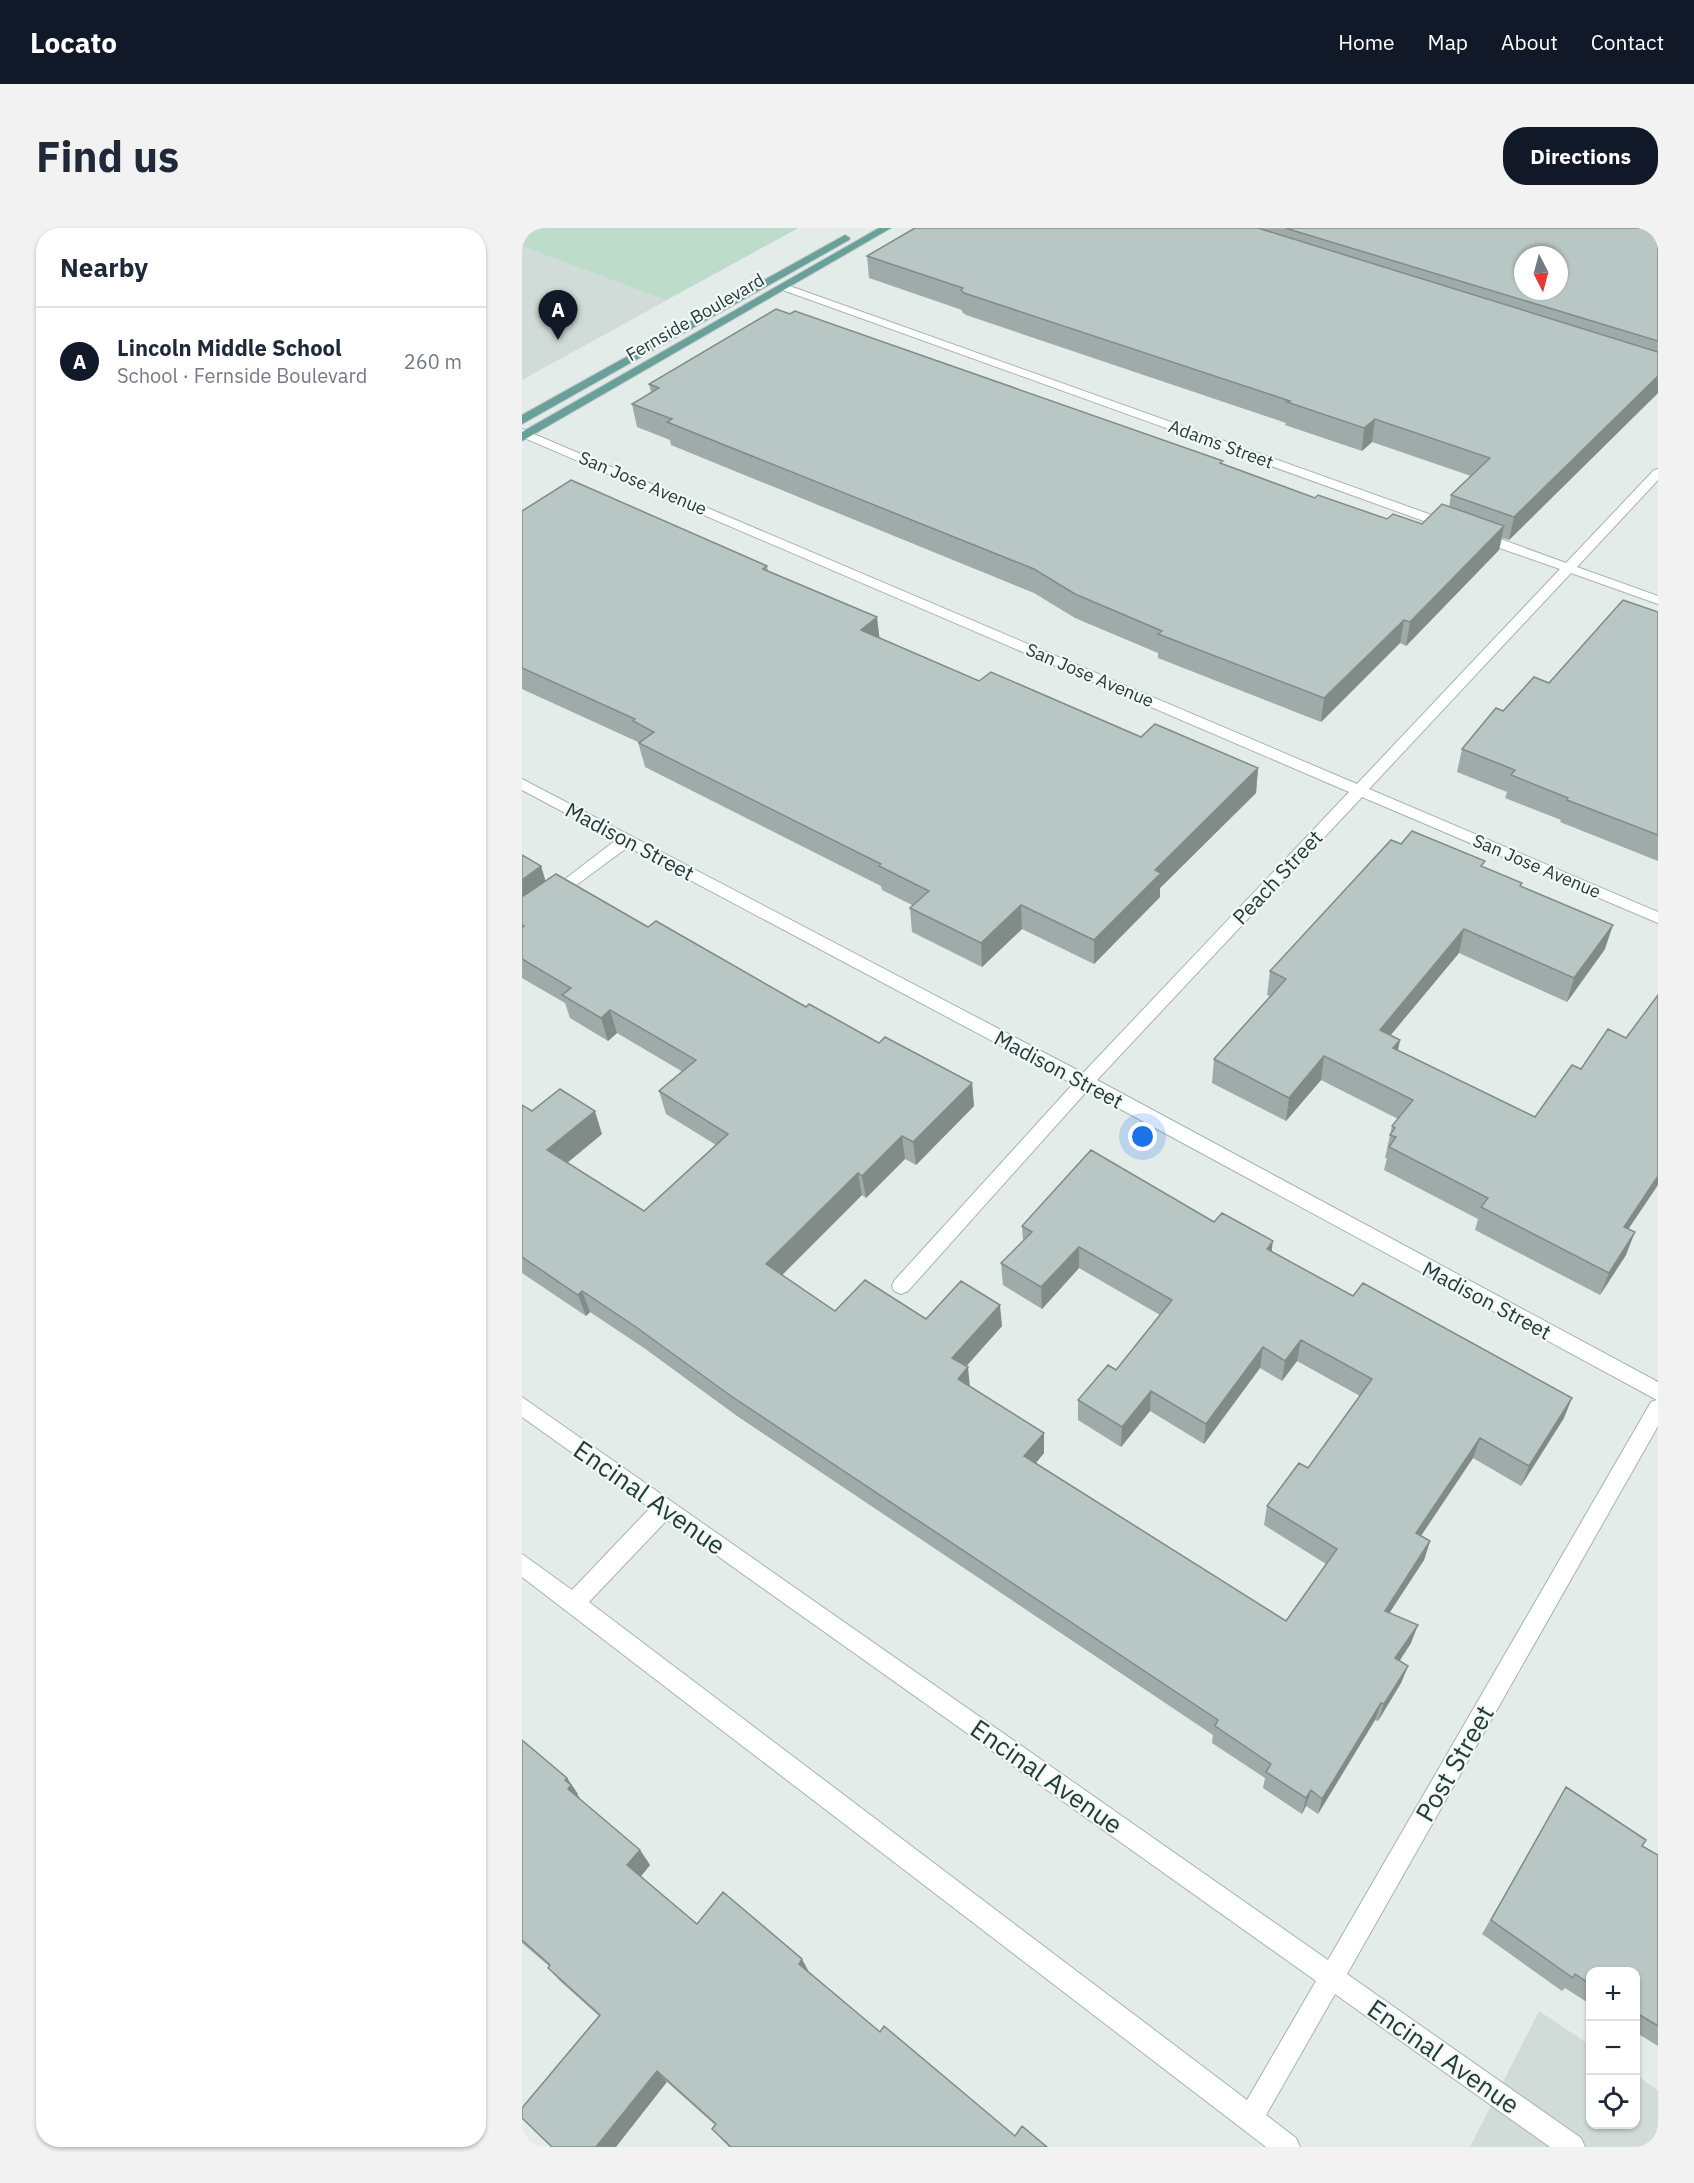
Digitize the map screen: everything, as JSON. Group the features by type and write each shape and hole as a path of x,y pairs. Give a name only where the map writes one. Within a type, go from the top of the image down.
{"main road":[{"name":"Fernside Boulevard","path":"522,420 862,228"},
{"name":"Fernside Boulevard","path":"524,435 886,228"}],"street":[{"name":"Adams Street","path":"784,287 1658,600"},
{"name":"San Jose Avenue","path":"524,435 1658,918"},
{"name":"Peach Street","path":"901,1286 1085,1082 1658,473"},
{"name":"Madison Street","path":"522,784 1085,1082 1658,1392"},
{"path":"522,920 628,839"},
{"name":"Encinal Avenue","path":"522,1406 1572,2147"},
{"name":"Post Street","path":"1250,2119 1658,1408"},
{"path":"574,1603 665,1508"},
{"path":"522,1564 1287,2147"}],"shaded area":[{"path":"522,228 798,228 522,380"},
{"path":"1539,2011 1586,2042 1586,2129 1640,2129 1640,2078 1658,2090 1658,2147 1470,2147"}],"green space":[{"path":"522,228 798,228 666,300 522,246"}],"building":[{"path":"915,228 1258,228 1658,352 1658,376 1514,517 1451,495 1490,458 1375,419 1364,428 1287,402 1290,401 964,293 961,290 963,288 867,256"},
{"path":"1285,228 1658,228 1658,341 1523,300 1568,300 1568,246 1514,246 1514,297"},
{"path":"776,309 790,314 795,311 1223,461 1220,463 1315,498 1318,495 1387,519 1393,514 1422,524 1442,504 1504,526 1410,622 1404,620 1324,698 1158,634 1162,631 1075,594 1034,569 667,422 672,419 632,404 659,388 649,384"},
{"path":"571,480 767,566 763,569 877,617 861,630 979,681 991,672 1141,737 1155,724 1258,768 1155,870 1161,873 1094,940 1021,905 981,943 910,908 929,891 879,866 881,864 639,743 654,732 633,721 635,719 522,668 522,511"},
{"path":"1623,600 1658,612 1658,835 1567,800 1568,798 1511,775 1515,770 1462,749 1496,708 1503,711 1534,677 1549,683"},
{"path":"1412,831 1485,861 1481,866 1522,883 1520,886 1613,925 1574,978 1464,929 1380,1030 1400,1040 1393,1048 1535,1117 1572,1065 1581,1069 1608,1029 1626,1038 1658,995 1658,1176 1624,1227 1635,1232 1609,1273 1481,1207 1488,1198 1389,1147 1396,1137 1390,1135 1395,1128 1392,1126 1413,1100 1324,1056 1289,1098 1214,1059 1286,979 1270,971 1391,840 1401,844"},
{"path":"522,855 541,866 522,880"},
{"path":"556,874 648,927 656,921 806,1007 809,1004 879,1043 885,1037 972,1083 913,1142 902,1136 862,1176 858,1173 766,1264 835,1311 865,1280 926,1319 961,1281 1000,1305 952,1358 968,1367 958,1379 1044,1433 1024,1456 1286,1621 1337,1549 1267,1506 1299,1463 1308,1468 1372,1379 1301,1340 1285,1361 1263,1347 1206,1424 1151,1391 1122,1427 1078,1400 1108,1365 1116,1370 1172,1300 1079,1247 1041,1287 1001,1263 1032,1232 1022,1226 1091,1150 1214,1222 1222,1213 1273,1241 1267,1249 1353,1296 1363,1283 1572,1398 1529,1466 1480,1438 1416,1533 1430,1541 1385,1611 1418,1625 1395,1658 1408,1666 1384,1704 1381,1703 1322,1799 1311,1790 1306,1798 1266,1772 1271,1764 1215,1726 1218,1720 731,1396 582,1291 578,1295 522,1257 522,1105 532,1111 560,1089 595,1111 547,1150 644,1211 728,1134 659,1091 696,1060 610,1010 601,1018 562,995 571,988 522,959 522,928 524,926 522,925 522,897"},
{"path":"522,1740 567,1778 565,1780 571,1785 568,1789 640,1850 627,1865 697,1924 723,1892 802,1959 799,1964 880,2032 884,2026 1015,2136 1022,2126 1047,2147 731,2147 712,2129 716,2124 657,2071 596,2147 552,2147 522,2118 522,2108 600,2015 548,1968 550,1965 522,1940"},
{"path":"1566,1787 1646,1840 1642,1846 1658,1855 1658,2026 1640,2015 1640,1967 1586,1967 1586,1981 1575,1974 1573,1978 1491,1920"}],"place":[{"name":"Lincoln Middle School","path":"558,340"}]}
